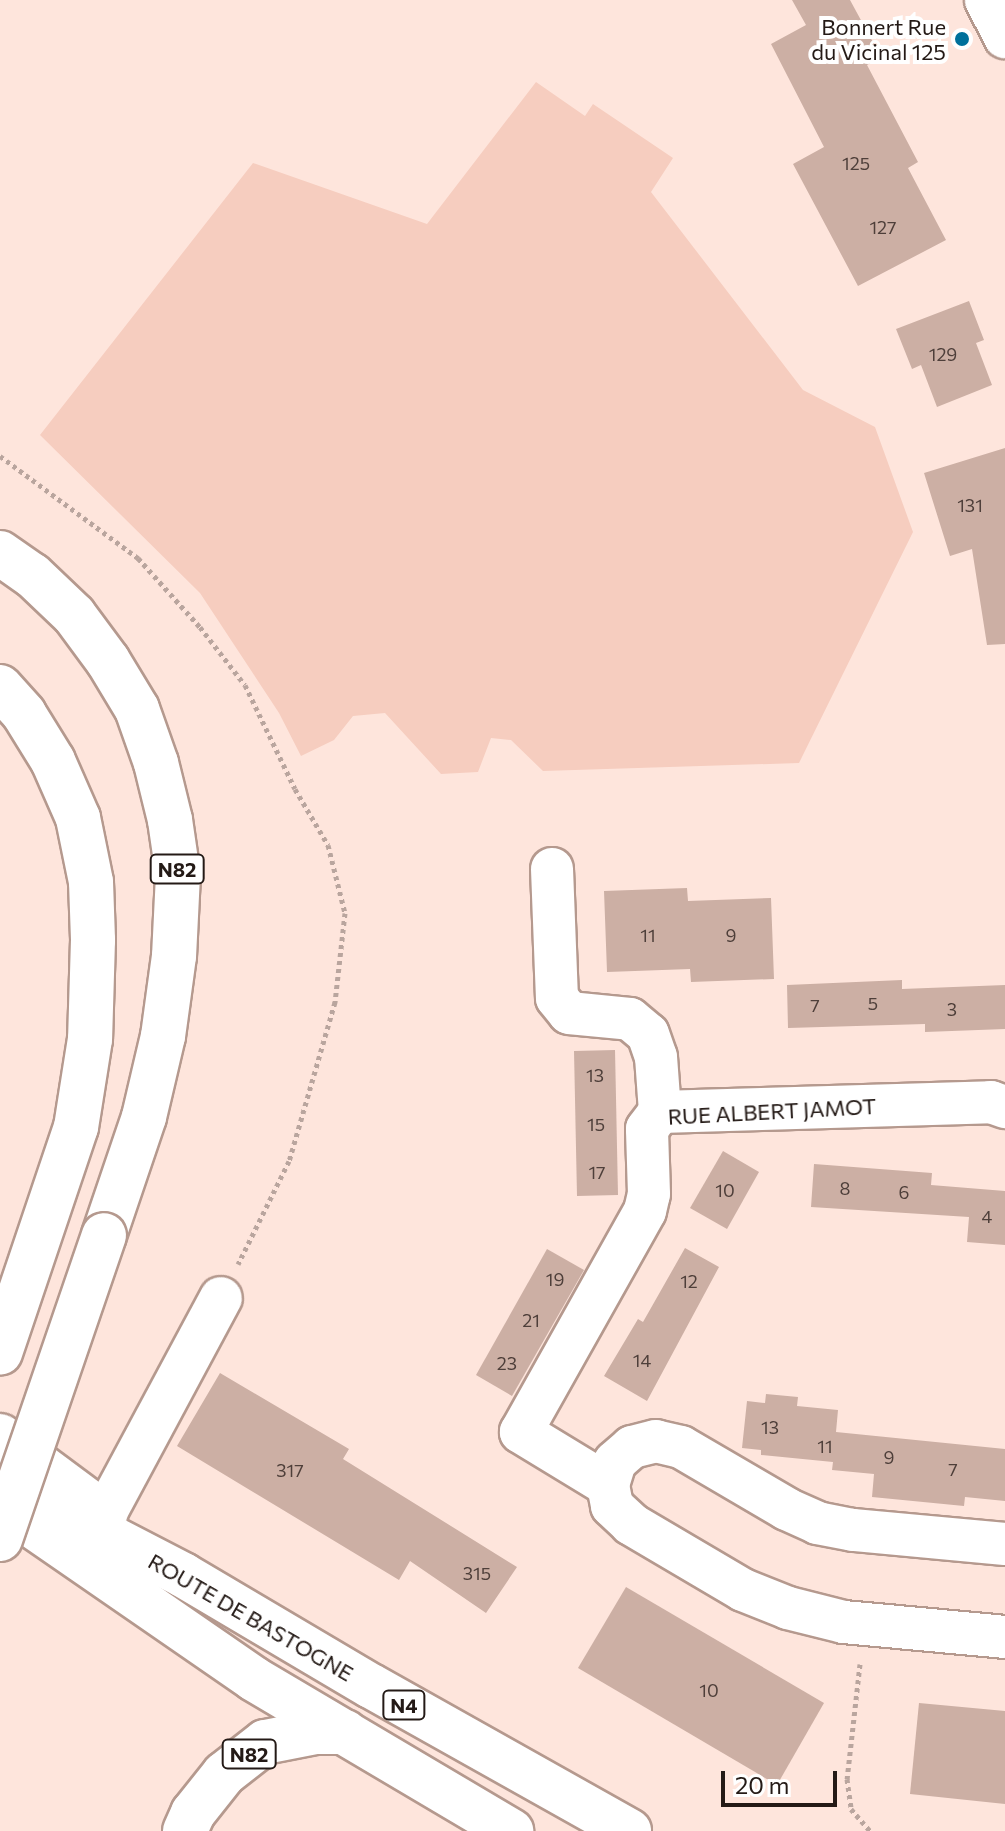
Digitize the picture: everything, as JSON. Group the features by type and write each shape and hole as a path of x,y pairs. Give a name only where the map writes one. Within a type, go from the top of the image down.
{"main road":[{"name":"N82","path":"0,553 32,575 74,615 108,661 137,709 156,763 170,820 178,875 174,956 163,1036 144,1117 0,1539"},
{"path":"0,687 24,714 53,761 78,818 91,882 93,953 90,1039 76,1127 0,1353"},
{"path":"0,1436 183,1575"},
{"name":"ROUTE DE BASTOGNE","path":"0,1472 52,1507 183,1575 371,1686 629,1831"},
{"name":"ROUTE DE BASTOGNE","path":"0,1504 254,1679 511,1831"},
{"name":"N82","path":"185,1831 193,1813 224,1774 265,1742 316,1732 345,1732"}],"street":[{"path":"986,0 1005,37"},
{"path":"552,869 557,998 569,1013 630,1019 648,1034 656,1057 660,1112"},
{"name":"RUE ALBERT JAMOT","path":"608,1485 521,1432 645,1211 649,1194 647,1129 660,1112 991,1102 1005,1107"},
{"path":"105,1514 221,1298"},
{"path":"1005,1544 853,1530 818,1523 787,1509 681,1447 656,1441 632,1447 615,1462 608,1485 612,1506 631,1524 743,1590 788,1608 867,1624 1005,1637"}],"path":[{"path":"0,456 138,558 200,627 245,685 295,789 328,845 345,913 335,1002 289,1161 221,1298"},
{"path":"867,1624 855,1697 847,1779 851,1809 870,1831"}],"shaded area":[{"path":"536,82 585,116 593,104 673,158 651,192 803,390 875,427 913,532 799,763 543,771 511,740 491,738 478,772 441,774 385,713 353,716 334,740 301,756 279,713 200,593 40,435 253,163 427,224"}],"building":[{"path":"792,0 850,0 881,57 867,65 918,162 908,168 946,240 858,286 793,164 824,147 771,44 806,25"},
{"path":"969,301 984,340 976,343 992,385 937,407 921,365 912,369 896,329"},
{"path":"1005,448 1005,644 987,645 972,549 950,556 924,473"},
{"path":"687,888 688,901 771,898 774,979 691,982 690,969 607,972 604,891"},
{"path":"902,980 902,989 1005,985 1005,1029 925,1032 925,1024 788,1028 787,985"},
{"path":"615,1050 618,1195 577,1196 574,1051"},
{"path":"723,1151 759,1172 727,1229 690,1208"},
{"path":"814,1164 932,1173 931,1185 1005,1191 1005,1245 967,1242 969,1217 811,1207"},
{"path":"685,1248 719,1267 647,1401 604,1376 638,1319 643,1322"},
{"path":"547,1249 584,1270 512,1396 476,1375"},
{"path":"220,1373 349,1449 343,1459 517,1567 486,1613 410,1561 399,1580 177,1446"},
{"path":"766,1394 798,1397 797,1406 838,1410 836,1432 1005,1449 1005,1501 965,1497 964,1506 872,1497 874,1474 832,1470 833,1462 761,1455 761,1450 742,1448 747,1401 765,1403"},
{"path":"626,1587 824,1703 777,1785 578,1668"},
{"path":"919,1703 1005,1711 1005,1804 910,1794"}],"place":[{"name":"Bonnert Rue du Vicinal 125","path":"962,39"}]}
